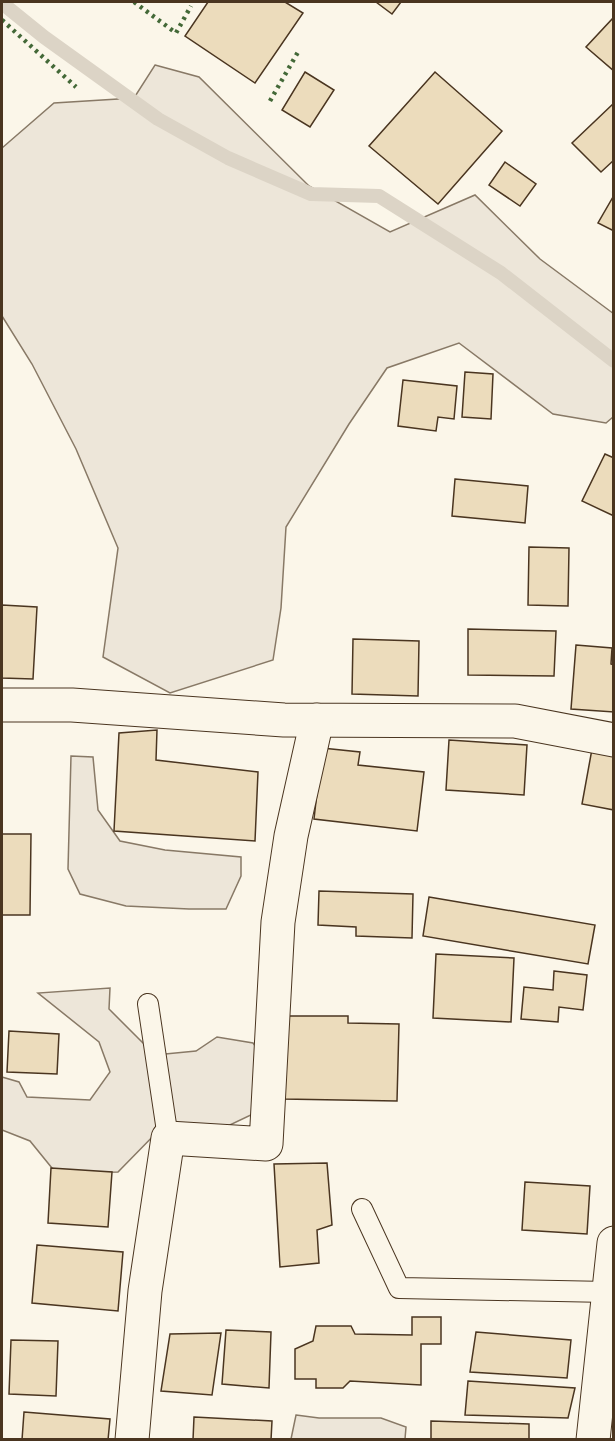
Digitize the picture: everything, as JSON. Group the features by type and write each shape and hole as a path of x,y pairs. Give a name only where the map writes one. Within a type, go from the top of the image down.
{"street":[{"path":"2,705 72,705 284,720 516,721 614,740"},
{"path":"132,1440 146,1291 168,1138 266,1144 279,922 291,836 318,720"},
{"path":"592,1440 614,1243"}],"lane":[{"path":"148,1004 168,1138"},
{"path":"362,1209 399,1288 608,1292"}],"shaded area":[{"path":"155,65 199,77 309,186 390,232 475,195 540,259 614,314 613,417 606,423 553,414 459,343 387,368 349,424 286,527 281,608 273,660 170,693 103,657 118,548 76,449 32,364 2,316 2,148 54,103 134,98"},
{"path":"71,756 93,757 98,810 120,841 165,850 241,857 241,876 226,909 126,906 80,894 68,869"},
{"path":"110,988 109,1009 155,1055 196,1051 217,1037 253,1043 270,1066 253,1114 211,1134 163,1126 118,1172 56,1173 30,1141 2,1130 2,1077 19,1082 27,1097 90,1100 110,1072 99,1042 38,993"},
{"path":"296,1415 319,1418 381,1418 406,1427 405,1439 291,1439"}],"building":[{"path":"208,2 285,2 303,13 255,83 185,36"},
{"path":"376,2 401,2 392,14"},
{"path":"614,17 614,71 586,47"},
{"path":"305,72 334,90 310,127 282,110"},
{"path":"435,72 502,131 438,204 369,146"},
{"path":"614,103 614,160 601,172 572,143"},
{"path":"505,162 536,184 520,206 489,185"},
{"path":"614,197 614,231 598,223"},
{"path":"465,372 493,374 491,419 462,417"},
{"path":"403,380 457,386 454,419 438,417 436,431 398,426"},
{"path":"605,454 614,458 614,516 582,501"},
{"path":"455,479 528,486 525,523 452,516"},
{"path":"529,547 569,548 568,606 528,605"},
{"path":"2,605 37,607 33,679 2,678"},
{"path":"468,629 556,631 554,676 468,675"},
{"path":"353,639 419,641 418,696 352,694"},
{"path":"576,645 612,648 614,712 571,709"},
{"path":"157,730 156,760 258,772 255,841 114,831 119,733"},
{"path":"449,740 527,745 524,795 446,790"},
{"path":"322,748 360,752 358,765 424,772 417,831 314,819"},
{"path":"592,749 614,753 614,810 582,804"},
{"path":"2,834 31,834 30,915 2,915"},
{"path":"319,891 413,894 412,938 356,936 356,927 318,925"},
{"path":"429,897 595,925 588,964 423,936"},
{"path":"436,954 514,958 511,1022 433,1018"},
{"path":"554,971 587,975 583,1010 559,1007 558,1022 521,1019 524,987 553,990"},
{"path":"284,1016 348,1016 348,1023 399,1024 397,1101 283,1099"},
{"path":"9,1031 59,1034 57,1074 7,1072"},
{"path":"327,1163 332,1225 317,1230 319,1263 280,1267 274,1164"},
{"path":"51,1168 112,1172 108,1227 48,1223"},
{"path":"525,1182 590,1186 587,1234 522,1230"},
{"path":"37,1245 123,1252 118,1311 32,1303"},
{"path":"412,1317 441,1317 441,1344 421,1344 421,1385 350,1381 343,1388 316,1388 316,1379 295,1379 295,1349 313,1341 316,1326 351,1326 355,1334 412,1335"},
{"path":"226,1330 271,1332 269,1388 222,1384"},
{"path":"476,1332 571,1340 567,1378 470,1372"},
{"path":"221,1333 212,1395 161,1391 170,1334"},
{"path":"11,1340 58,1341 56,1396 9,1394"},
{"path":"468,1381 575,1388 568,1418 465,1415"},
{"path":"24,1412 110,1419 108,1440 22,1440"},
{"path":"194,1417 272,1421 271,1440 193,1440"},
{"path":"431,1421 529,1424 529,1440 431,1440"}],"waterway":[{"path":"2,3 44,37 158,119 228,158 311,194 379,196 501,273 614,361"}],"hedge":[{"path":"134,2 176,33 191,6"},
{"path":"2,20 76,87"},
{"path":"270,101 298,52"}]}
